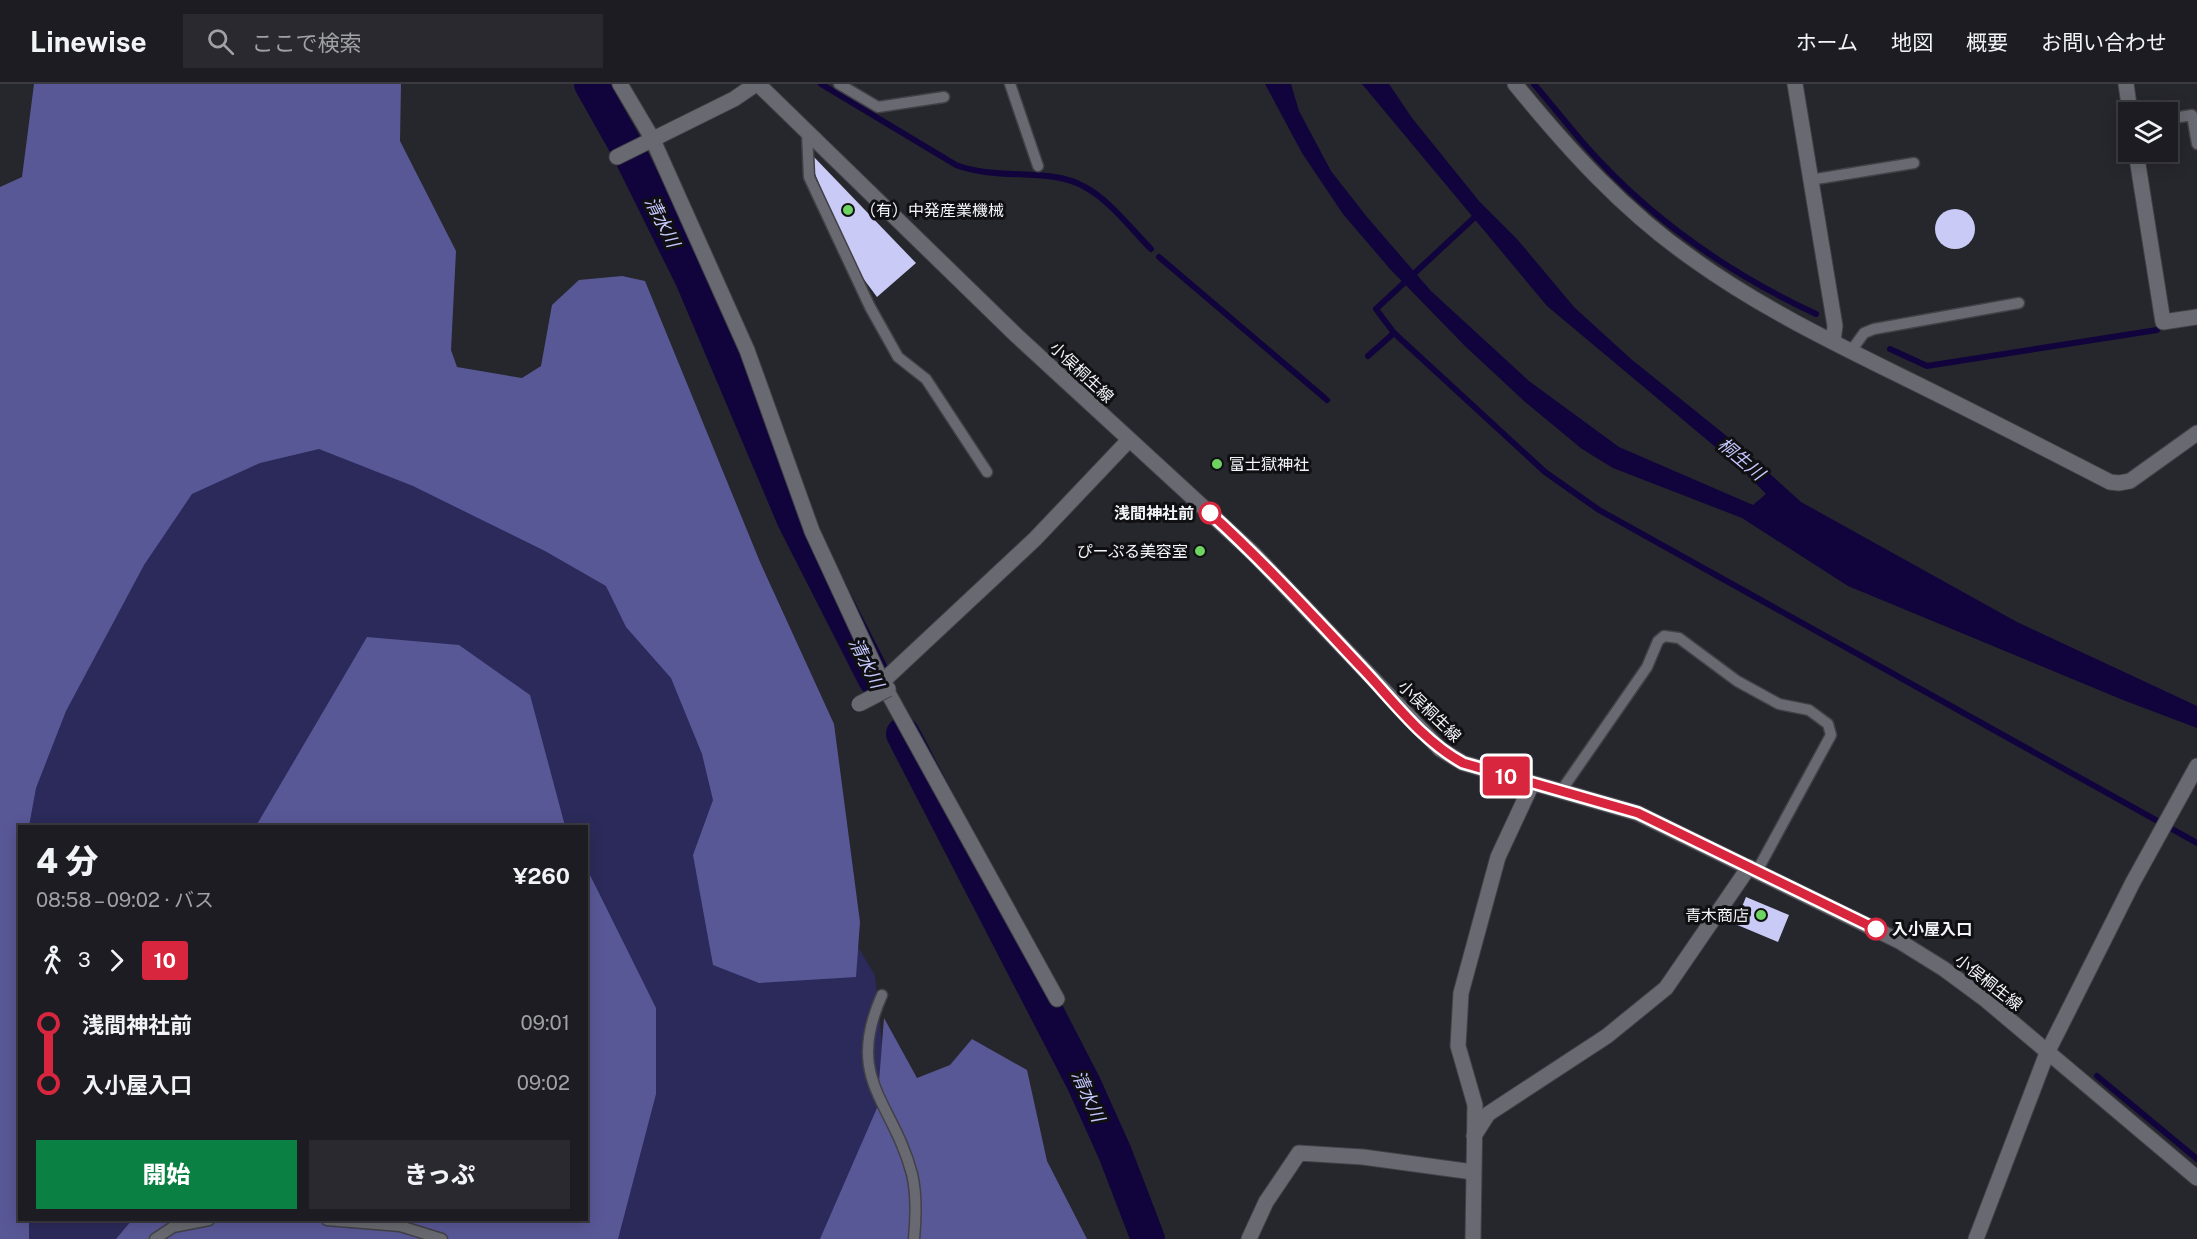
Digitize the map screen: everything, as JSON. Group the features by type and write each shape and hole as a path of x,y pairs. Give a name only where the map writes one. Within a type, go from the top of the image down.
{"street":[{"path":"620,84 747,350 812,531 885,686 1057,999"},
{"path":"617,157 647,140 724,104 757,84"},
{"name":"小俣桐生線","path":"757,84 1017,336 1253,553 1440,749 1463,763 1638,813 1922,954 1986,1000 2197,1178"},
{"path":"1515,84 1540,116 1587,168 1665,238 1691,258 1776,313 2118,483 2130,480 2197,433"},
{"path":"1795,84 1835,326 1833,341"},
{"path":"2126,84 2129,102"},
{"path":"2138,162 2163,322 2197,317"},
{"path":"859,704 885,686 1035,539 1129,440"},
{"path":"1976,1239 2047,1053 2138,873 2197,766"},
{"path":"1473,1239 1475,1105 1458,1046 1461,993 1498,857 1532,784"},
{"path":"1474,1136 1488,1114 1607,1036 1666,988 1753,869"},
{"path":"1248,1239 1266,1202 1299,1153 1363,1157 1473,1172"}],"lane":[{"path":"839,84 878,107 944,97"},
{"path":"1010,84 1038,166"},
{"path":"2178,117 2192,115 2197,144"},
{"path":"807,132 809,177 870,307 898,357 926,379 987,472"},
{"path":"1810,180 1914,163"},
{"path":"1851,351 1864,333 1874,329 2019,303"},
{"path":"1560,791 1647,667 1658,641 1664,636 1679,639 1737,681 1779,704 1809,710 1828,724 1831,735 1753,869"},
{"path":"882,995 869,1025 869,1064 881,1106 912,1173 915,1196 914,1239"},
{"path":"155,1239 173,1227 203,1221"},
{"path":"339,1221 400,1226 442,1239"}],"shaded area":[{"path":"34,84 401,84 400,141 456,251 451,350 457,367 522,378 541,366 552,305 579,280 622,276 645,281 760,562 834,724 860,922 856,977 759,983 713,965 693,855 713,800 702,754 671,678 626,627 606,586 545,551 413,486 319,449 260,463 192,494 144,565 66,711 36,788 29,825 18,825 18,1221 29,1221 29,1239 0,1239 0,187 22,177"},
{"path":"212,414 360,442 638,562 742,757 875,975 902,1239 0,1239 0,604"},
{"path":"367,637 459,645 530,695 565,825 257,825"},
{"path":"588,871 656,1008 656,1094 618,1239 116,1239 131,1221 588,1221"},
{"path":"884,1018 917,1078 950,1065 972,1039 1027,1070 1047,1161 1087,1239 820,1239 877,1108"}],"water":[{"name":"桐生川","path":"1265,84 1291,84 1299,111 1331,171 1431,291 1529,381 1619,447 1753,505 1766,494 1743,470 1547,306 1362,84 1389,84 1412,118 1479,201 1517,239 1574,307 1631,359 1739,446 1801,502 2017,622 2197,706 2197,728 2123,700 1848,586 1742,518 1613,468 1582,449 1524,401 1465,346 1390,269 1343,214 1302,153"}],"building":[{"name":"（有）中発産業機械","path":"813,156 916,263 877,297 851,262 809,159"},
{"path":"1955,209 1969,215 1975,229 1969,243 1955,249 1941,243 1935,229 1941,215"},
{"path":"1746,897 1789,915 1778,942 1735,924"}],"waterway":[{"name":"清水川","path":"591,84 626,146 692,279 794,520 875,679"},
{"path":"821,84 956,165 972,170 1055,177 1083,186 1111,206 1151,249"},
{"path":"1534,84 1609,171 1662,219 1721,261 1783,298 1816,314"},
{"path":"1394,333 1376,309 1476,216"},
{"path":"1159,257 1327,400"},
{"path":"1890,349 1927,366 2157,330"},
{"path":"1368,356 1394,333 1545,472 1599,510 2197,843"},
{"name":"清水川","path":"903,734 1084,1084 1115,1153 1148,1239"},
{"path":"2097,1076 2197,1159"}],"bus line":[{"name":"10","path":"1210,513 1253,553 1414,724 1449,755 1463,763 1638,813 1876,929"}],"place":[{"name":"（有）中発産業機械","path":"848,210"},
{"name":"富士獄神社","path":"1217,464"},
{"name":"浅間神社前","path":"1210,513"},
{"name":"ぴーぷる美容室","path":"1200,551"},
{"name":"青木商店","path":"1761,915"},
{"name":"入小屋入口","path":"1876,929"}]}
